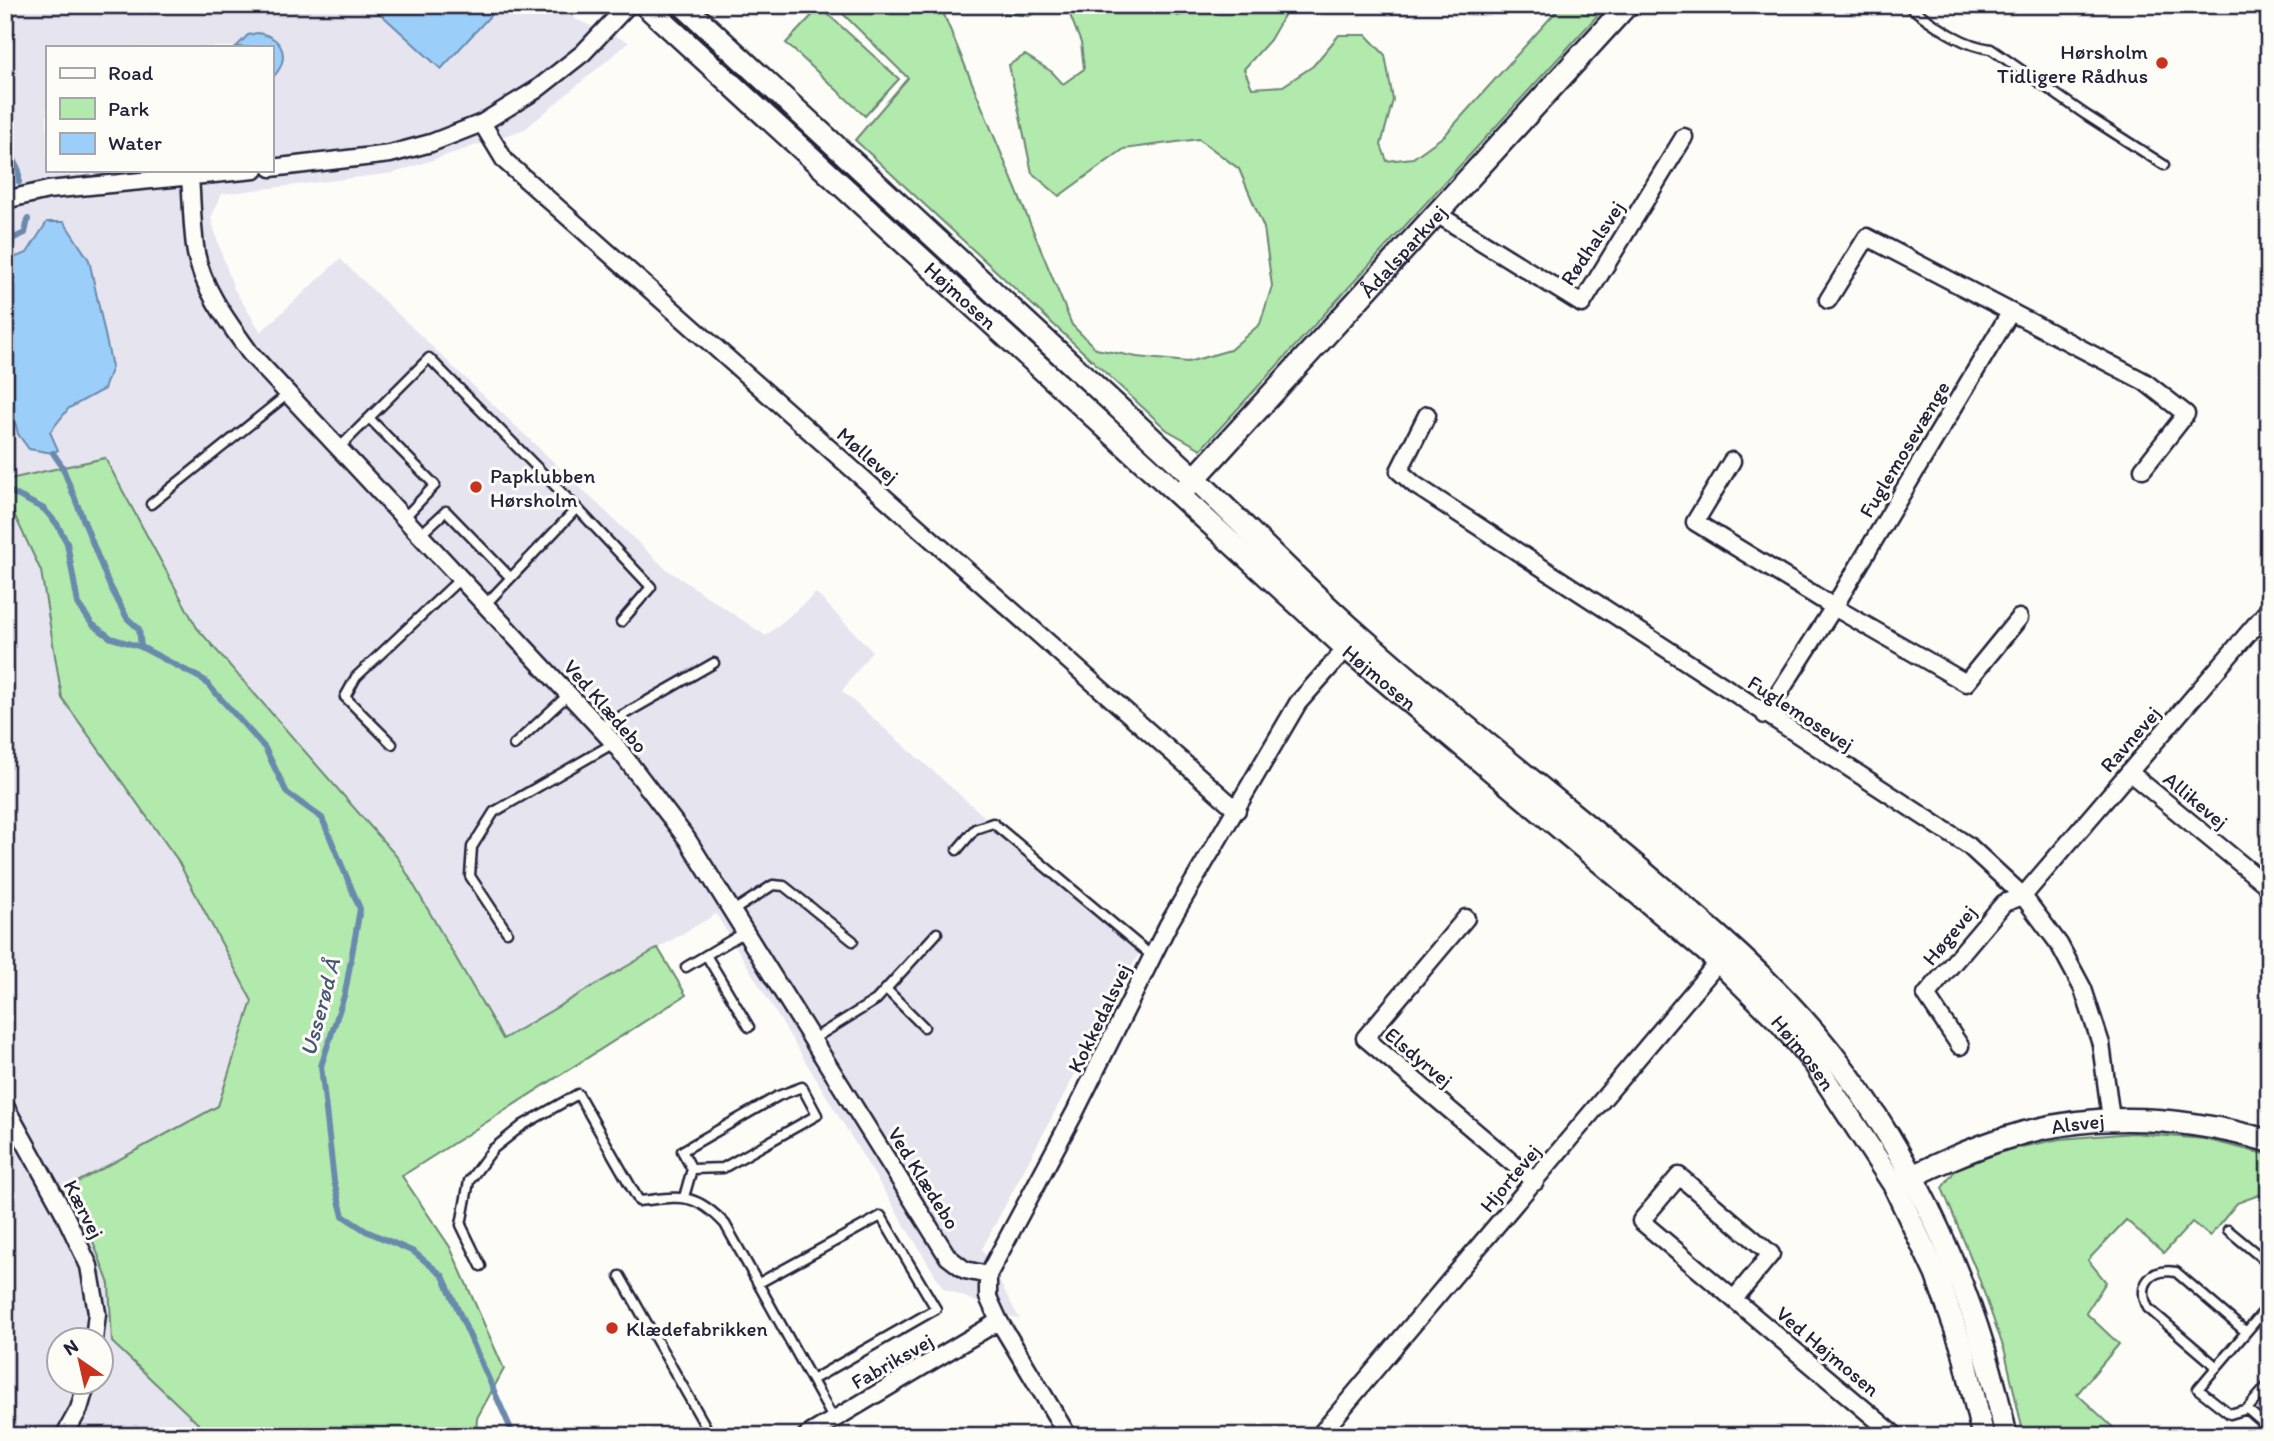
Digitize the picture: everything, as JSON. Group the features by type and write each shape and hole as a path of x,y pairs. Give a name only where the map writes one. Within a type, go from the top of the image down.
{"street":[{"path":"273,168 390,154 431,143 482,123 536,90 583,53 628,5"},
{"name":"Højmosen","path":"645,5 1179,496 1725,953 1903,1180 1954,1265 1982,1342 2006,1436"},
{"name":"Højmosen","path":"683,5 1195,478 1352,642"},
{"name":"Ådalsparkvej","path":"1179,496 1627,5"},
{"name":"Møllevej","path":"482,123 505,161 1237,810"},
{"name":"Rødhalsvej","path":"1437,214 1582,304 1684,137"},
{"path":"5,200 48,190 236,172"},
{"name":"Ved Klædebo","path":"190,177 197,254 223,316 250,353 614,743 687,839 948,1257 965,1270 988,1275"},
{"path":"1828,300 1867,237 2145,382 2186,414 2143,469"},
{"name":"Fuglemosevænge","path":"1765,715 1834,607 2010,313"},
{"name":"Fuglemosevej","path":"1427,415 1399,471 1415,485 1969,846 2023,896 2059,944 2083,989 2101,1044 2112,1119"},
{"path":"1732,461 1695,522 1966,683 2019,618"},
{"name":"Ravnevej","path":"2023,896 2269,609"},
{"name":"Kokkedalsvej","path":"988,1275 1075,1112 1168,925 1298,703 1352,642"},
{"name":"Allikevej","path":"2129,772 2269,887"},
{"name":"Høgevej","path":"1960,1046 1926,995 2004,903 2023,896"},
{"name":"Elsdyrvej","path":"1466,918 1364,1038 1535,1182"},
{"name":"Hjortevej","path":"1319,1436 1725,953"},
{"name":"Kærvej","path":"5,1106 63,1211 89,1266 97,1312 95,1326"},
{"name":"Alsvej","path":"1903,1180 1963,1153 2008,1137 2058,1126 2112,1119 2178,1121 2226,1128 2269,1140"},
{"name":"Ved Højmosen","path":"1734,1299 1771,1254 1679,1176 1641,1221 1896,1436"},
{"name":"Højmosen","path":"1903,1180 1963,1350 1983,1436"},
{"path":"988,1275 988,1297 999,1321 1068,1436"},
{"name":"Fabriksvej","path":"806,1436 999,1321"},
{"path":"64,1436 79,1409 83,1396"}],"lane":[{"path":"1907,5 1972,47 1991,49 2164,165"},
{"path":"339,449 429,358 651,587 621,621"},
{"path":"151,503 288,394"},
{"path":"369,418 435,485 404,518"},
{"path":"485,605 577,508"},
{"path":"420,535 446,511 510,577"},
{"path":"392,744 345,697 356,677 461,578"},
{"path":"600,728 714,663"},
{"path":"513,745 569,694"},
{"path":"507,932 470,876 472,846 494,813 614,743"},
{"path":"957,850 975,829 993,823 1153,957"},
{"path":"733,911 773,885 784,887 853,941"},
{"path":"686,967 745,932"},
{"path":"813,1039 876,1000 937,933"},
{"path":"706,955 749,1027"},
{"path":"886,989 923,1027"},
{"path":"684,1197 692,1169 682,1151 778,1096 802,1087 817,1115 723,1168 692,1169"},
{"path":"481,1266 461,1225 469,1181 493,1149 523,1125 578,1094 639,1201 684,1197 709,1206 725,1224 834,1420"},
{"path":"759,1283 881,1216 936,1309 812,1380"},
{"path":"2228,1230 2269,1264"},
{"path":"2217,1367 2148,1308 2144,1289 2148,1280 2156,1273 2166,1270 2176,1272 2246,1332"},
{"path":"620,1276 711,1436"},
{"path":"2269,1305 2198,1389 2230,1414 2247,1409 2269,1384"},
{"path":"2247,1409 2269,1428"}],"shaded area":[{"path":"5,5 577,5 575,19 629,42 525,129 394,173 222,194 211,218 218,243 234,289 261,332 340,259 666,569 766,636 816,593 872,651 842,691 1139,953 982,1249 1020,1320 943,1288 716,914 503,1039 398,858 197,628 105,458 5,480"},
{"path":"5,495 41,571 62,698 177,859 252,1001 218,1106 72,1185 109,1284 111,1326 46,1326 46,1396 116,1396 116,1347 211,1436 5,1436"}],"green space":[{"path":"834,5 940,5 1072,325 1096,349 1137,357 1188,362 1230,350 1260,324 1272,286 1264,228 1239,169 1199,139 1124,149 1059,196 1032,173 1009,65 1025,55 1052,72 1063,84 1084,69 1081,43 1068,10 1047,6 1029,16 1004,13 1005,5 1162,5 1178,16 1208,5 1290,5 1270,40 1244,69 1252,88 1283,86 1313,66 1339,35 1366,35 1385,55 1393,100 1381,145 1387,161 1413,158 1445,135 1562,5 1607,5 1201,449 1167,430 855,140 908,78"},
{"path":"820,7 899,79 865,116 786,43"},
{"path":"105,458 197,628 398,858 503,1039 658,948 686,995 402,1176 450,1247 504,1369 477,1418 476,1436 211,1436 116,1346 116,1326 111,1326 109,1284 72,1185 218,1106 252,1001 177,859 62,698 41,571 5,495 5,480"},
{"path":"2133,1133 2204,1139 2269,1155 2269,1203 2259,1195 2237,1203 2210,1236 2192,1222 2164,1253 2126,1220 2088,1260 2106,1282 2086,1313 2119,1344 2077,1394 2117,1431 2113,1436 2024,1436 2005,1352 1976,1270 1942,1188 1956,1169 2007,1150 2060,1139"}],"water":[{"path":"371,5 500,5 441,69"},
{"path":"248,35 266,35 279,44 283,57 278,72 273,77 273,46 237,46"},
{"path":"47,222 64,222 89,260 112,367 104,389 69,408 50,432 58,450 53,453 29,449 18,434 7,387 10,376 5,368 5,261 27,253"}],"waterway":[{"name":"Usserød Å","path":"5,139 19,171 19,182"},
{"name":"Usserød Å","path":"5,242 25,233 28,219"},
{"path":"53,453 62,466 108,582 127,618 139,629 141,647"},
{"name":"Usserød Å","path":"5,489 44,509 57,524 67,543 78,604 92,624 111,638 141,647 204,680 265,748 287,793 322,818 360,909 345,993 321,1066 334,1181 343,1216 366,1231 414,1252 443,1276 514,1436"}],"place":[{"name":"Hørsholm Tidligere Rådhus","path":"2162,63"},
{"name":"Papklubben Hørsholm","path":"476,487"},
{"name":"Klædefabrikken","path":"612,1328"}]}
